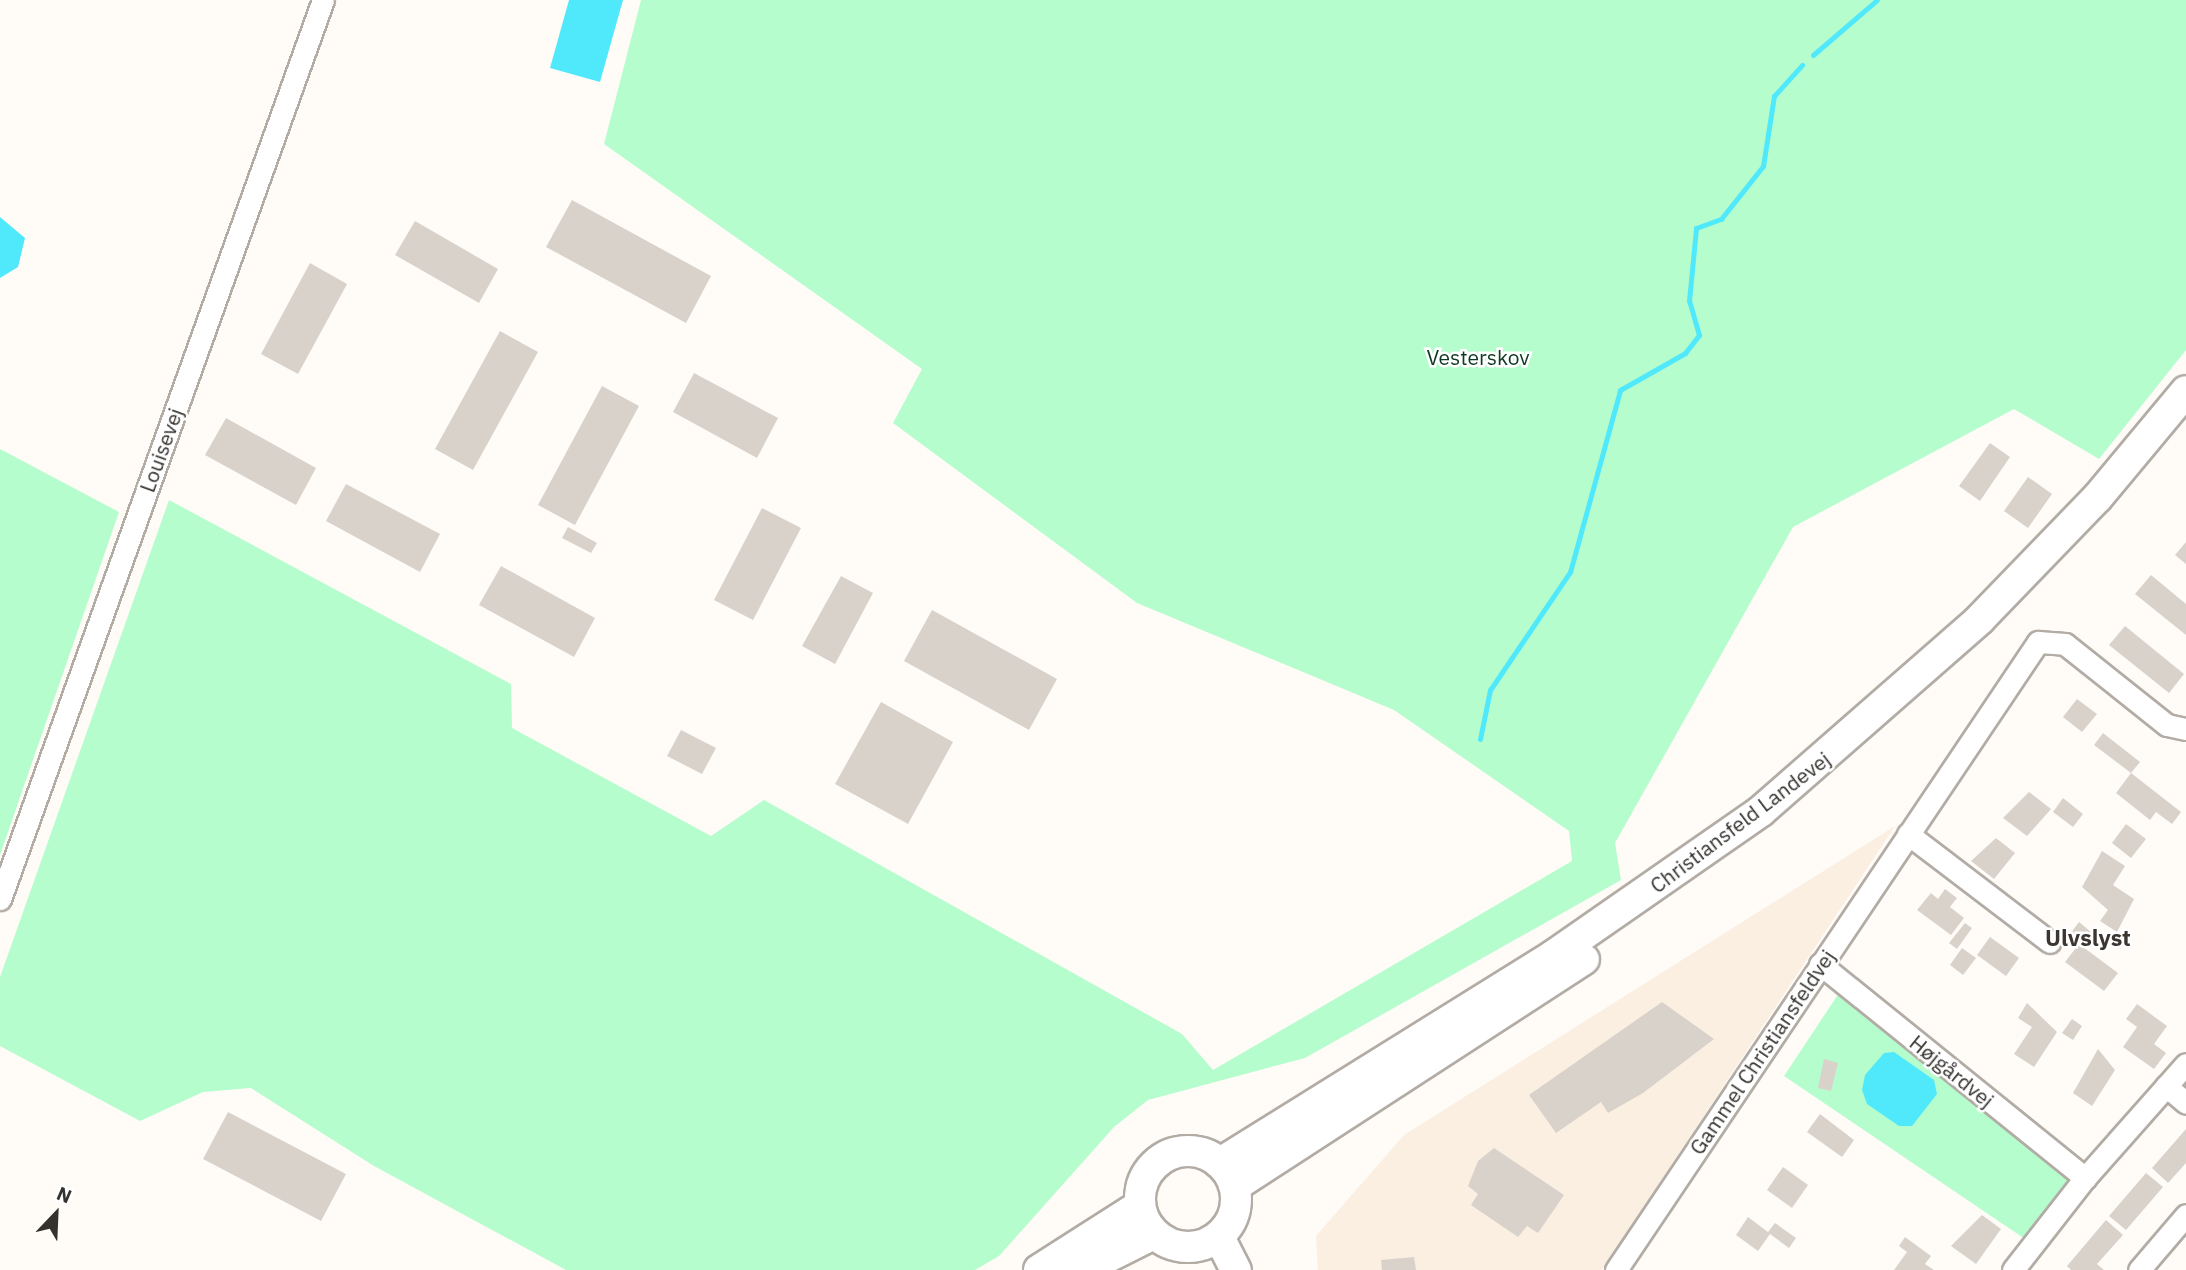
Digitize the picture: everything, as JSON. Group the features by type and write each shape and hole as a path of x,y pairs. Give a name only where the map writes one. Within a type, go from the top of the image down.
{"main road":[{"name":"Christiansfeld Landevej","path":"1227,1174 1761,811 1980,618 2096,498 2186,391"},
{"name":"Christiansfeld Landevej","path":"1227,1174 1622,933 1820,787 1993,632 2186,420"},
{"path":"1193,1151 1227,1174 1234,1214 1219,1237 1191,1248 1154,1234 1139,1206 1144,1177 1165,1156 1193,1151"},
{"path":"1039,1270 1139,1206"},
{"path":"1083,1270 1154,1234"},
{"path":"1219,1237 1236,1270"}],"street":[{"name":"Louisevej","path":"0,899 323,0"},
{"name":"Gammel Christiansfeldvej","path":"1616,1270 2038,642 2065,644 2167,725 2186,729"},
{"path":"1908,834 2050,942"},
{"name":"Højgårdvej","path":"1820,964 2085,1178"},
{"path":"2013,1270 2085,1178 2186,1064"},
{"path":"2165,1086 2186,1103"},
{"path":"2138,1270 2186,1215"}],"shaded area":[{"path":"1895,826 1602,1270 1318,1270 1316,1236 1404,1135"}],"green space":[{"name":"Vesterskov","path":"641,0 2186,0 2186,350 2099,459 2014,409 1793,527 1615,843 1621,880 1305,1058 1148,1100 1114,1127 999,1256 975,1270 566,1270 374,1166 251,1088 203,1092 140,1121 0,1046 0,977 169,500 511,684 512,728 711,836 764,800 1182,1034 1213,1070 1572,861 1569,831 1394,710 1137,603 893,423 922,369 604,144"},
{"path":"0,449 119,512 0,855"},
{"path":"1841,990 2067,1175 2067,1188 2025,1239 1784,1076"}],"water":[{"path":"569,0 623,0 600,82 550,68"},
{"path":"0,217 25,238 18,267 0,278"},
{"path":"1894,1052 1934,1080 1937,1094 1912,1126 1899,1126 1867,1104 1862,1090 1865,1075 1884,1053"}],"building":[{"path":"572,200 711,276 686,323 546,247"},
{"path":"415,221 498,269 479,303 395,255"},
{"path":"310,263 347,284 298,374 261,354"},
{"path":"500,331 538,352 473,470 435,449"},
{"path":"694,373 778,418 757,458 673,412"},
{"path":"602,386 639,406 575,525 538,505"},
{"path":"226,418 316,468 296,505 205,455"},
{"path":"1990,443 2010,457 1980,501 1959,486"},
{"path":"2028,477 2052,494 2028,528 2004,511"},
{"path":"346,484 440,534 420,572 326,521"},
{"path":"762,508 801,528 753,620 714,600"},
{"path":"568,527 597,543 591,553 562,538"},
{"path":"2186,542 2186,564 2175,555"},
{"path":"501,566 595,618 574,657 479,605"},
{"path":"2151,575 2186,604 2186,635 2135,594"},
{"path":"841,576 873,593 835,664 802,646"},
{"path":"932,610 1057,679 1029,730 904,661"},
{"path":"2125,626 2184,674 2169,693 2109,645"},
{"path":"2077,699 2097,714 2082,732 2063,717"},
{"path":"881,702 953,742 908,824 835,784"},
{"path":"681,730 716,748 702,774 667,756"},
{"path":"2103,733 2140,762 2131,773 2094,745"},
{"path":"2131,773 2181,812 2172,824 2156,812 2150,820 2116,793"},
{"path":"2029,792 2051,809 2027,836 2003,818"},
{"path":"2063,798 2083,814 2073,827 2053,812"},
{"path":"2126,824 2146,839 2131,858 2112,843"},
{"path":"1996,838 2015,853 1994,879 1971,861"},
{"path":"2102,851 2125,866 2113,885 2134,899 2117,932 2100,921 2108,910 2082,887"},
{"path":"1945,889 1957,898 1950,907 1964,918 1951,935 1917,910 1931,893 1938,899"},
{"path":"2079,922 2091,932 2082,943 2070,934"},
{"path":"1965,923 1972,928 1957,949 1949,943"},
{"path":"1990,937 2019,958 2006,976 1977,955"},
{"path":"2079,944 2118,973 2104,991 2065,962"},
{"path":"1962,948 1976,958 1963,975 1950,965"},
{"path":"1662,1002 1714,1039 1643,1093 1608,1113 1601,1102 1556,1133 1529,1095"},
{"path":"2027,1003 2057,1032 2034,1067 2014,1054 2032,1027 2018,1018"},
{"path":"2137,1004 2167,1026 2154,1044 2166,1053 2154,1069 2123,1047 2137,1027 2126,1019"},
{"path":"2072,1019 2082,1026 2073,1040 2062,1033"},
{"path":"2098,1049 2115,1070 2092,1106 2073,1093"},
{"path":"1824,1059 1838,1063 1831,1091 1818,1088"},
{"path":"228,1112 346,1174 321,1221 203,1159"},
{"path":"1820,1114 1854,1140 1842,1157 1807,1132"},
{"path":"2186,1129 2186,1163 2168,1183 2152,1168"},
{"path":"1494,1148 1564,1195 1538,1233 1527,1226 1518,1237 1471,1205 1478,1194 1468,1186 1478,1161"},
{"path":"1783,1167 1808,1185 1792,1208 1767,1190"},
{"path":"2146,1173 2163,1187 2126,1230 2109,1216"},
{"path":"1982,1215 2001,1229 1976,1264 1951,1246"},
{"path":"1748,1217 1768,1232 1775,1223 1796,1238 1789,1248 1770,1234 1758,1251 1736,1235"},
{"path":"2106,1220 2123,1235 2097,1264 2104,1270 2071,1270 2067,1266"},
{"path":"1905,1237 1931,1256 1925,1264 1934,1270 1894,1270 1907,1252 1899,1246"},
{"path":"1414,1257 1416,1270 1382,1270 1381,1260"}],"waterway":[{"path":"1813,55 1877,0"},
{"path":"1480,739 1490,690 1570,572 1620,390 1685,353 1699,335 1689,301 1696,228 1721,219 1763,166 1774,96 1802,65"}],"district":[{"name":"Ulvslyst","path":"2088,937"}]}
